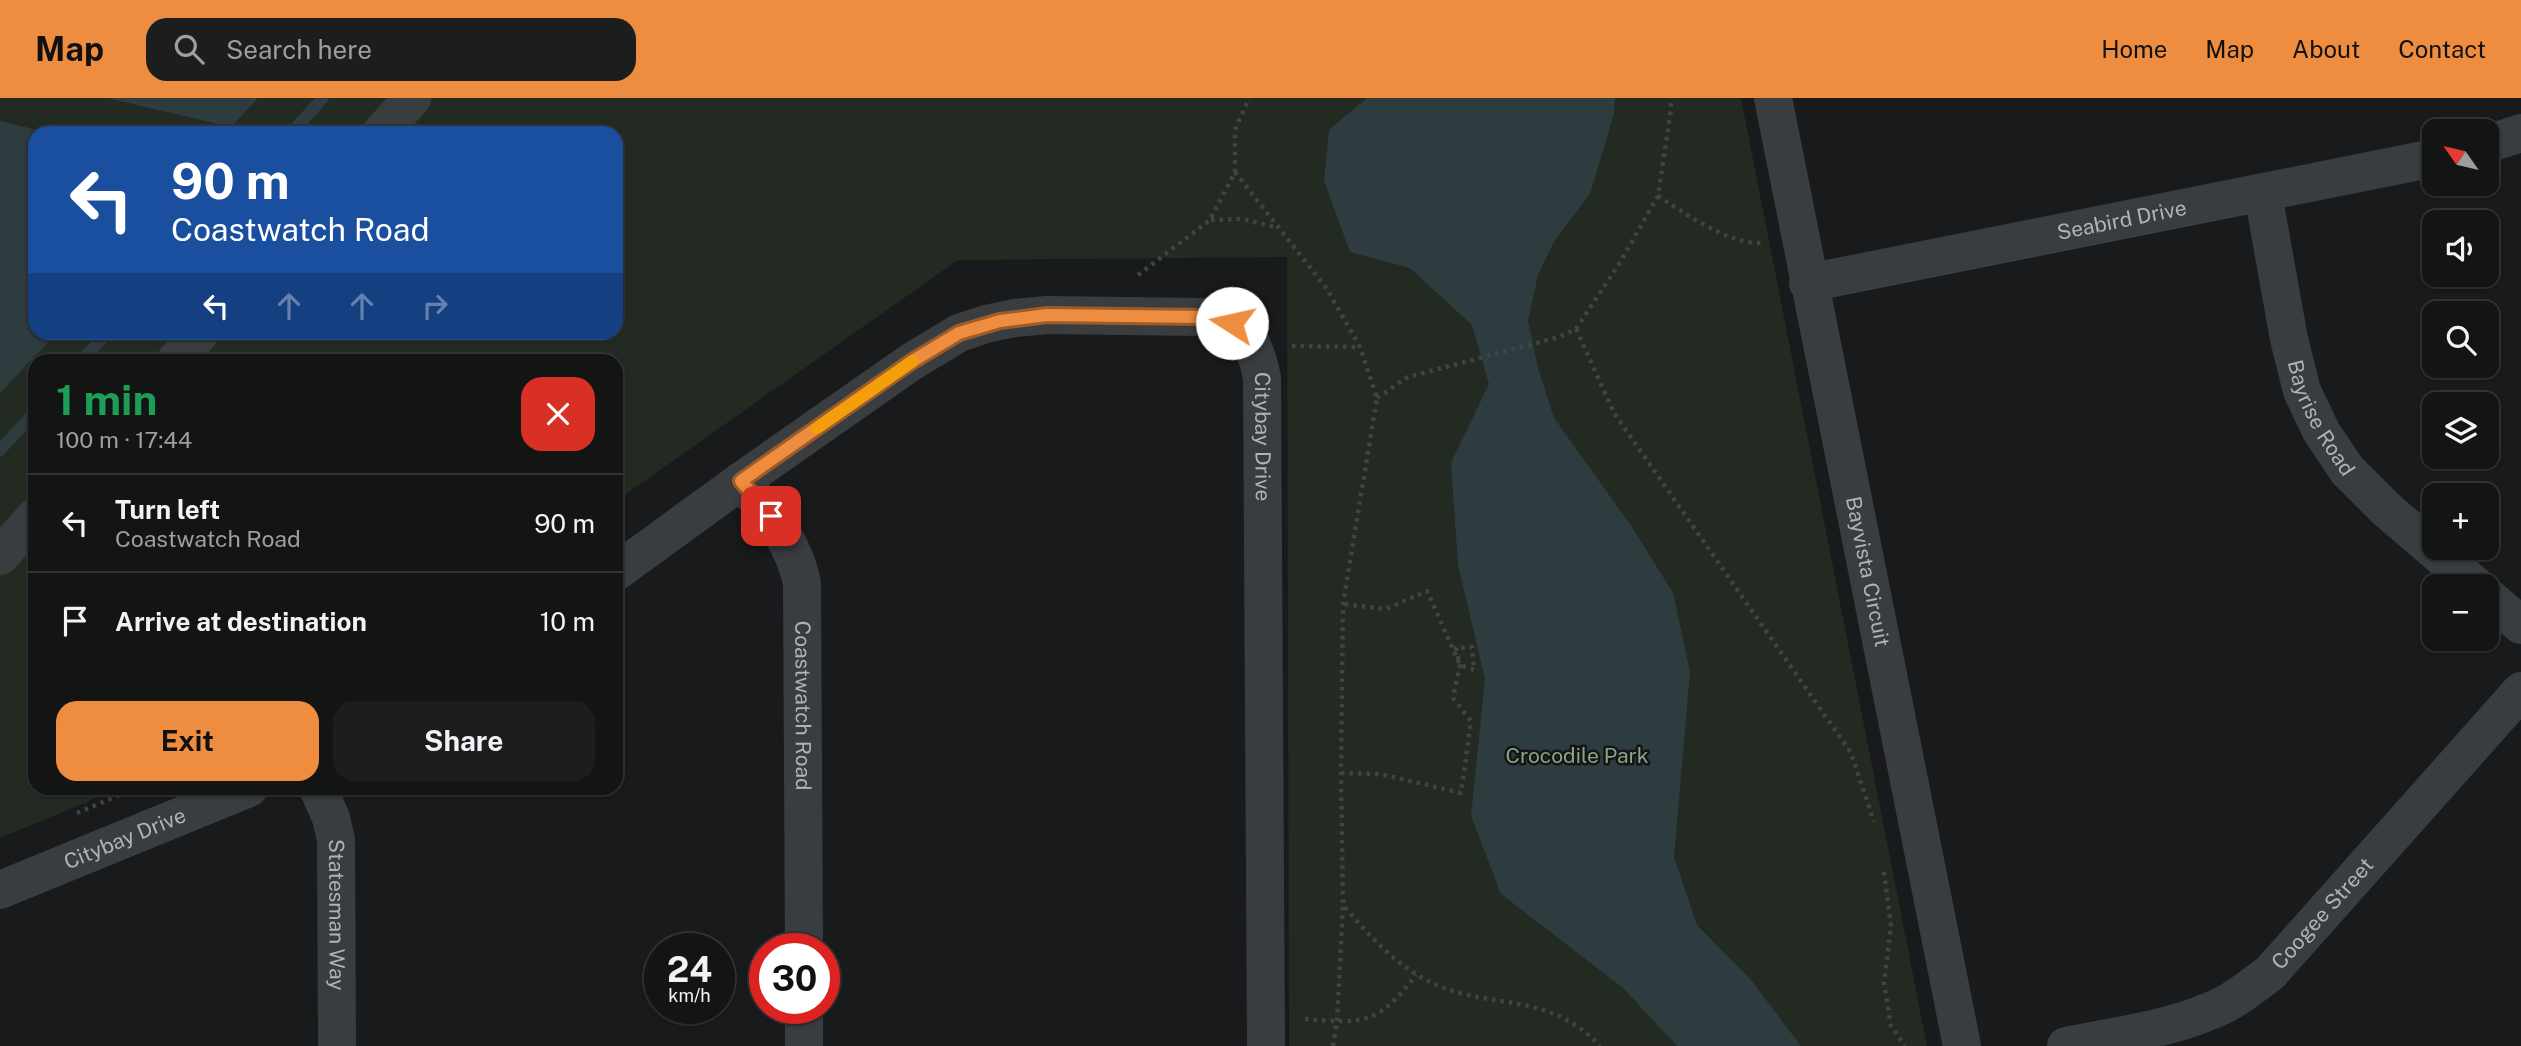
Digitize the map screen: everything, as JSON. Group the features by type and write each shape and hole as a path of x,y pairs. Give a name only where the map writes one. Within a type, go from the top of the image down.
{"street":[{"path":"387,126 412,98"},
{"name":"Bayvista Circuit","path":"1773,98 1962,1046"},
{"path":"2499,140 2521,133"},
{"name":"Seabird Drive","path":"1808,283 2422,161"},
{"name":"Bayrise Road","path":"2263,194 2289,339 2302,391 2321,431 2347,470 2386,509 2462,574"},
{"name":"Citybay Drive","path":"623,567 741,481 939,344 959,333 986,324 1047,315 1202,317 1232,323 1254,348 1262,378 1266,1046"},
{"path":"181,354 194,340"},
{"name":"Coastwatch Road","path":"741,481 771,516 788,542 797,561 802,583 804,933"},
{"path":"0,556 28,525"},
{"path":"2499,606 2521,625"},
{"name":"Coogee Street","path":"2066,1046 2211,1011 2242,994 2270,973 2521,691"},
{"name":"Citybay Drive","path":"0,890 232,795"},
{"name":"Statesman Way","path":"321,795 331,818 336,840 337,1046"},
{"path":"804,1024 804,1046"}],"path":[{"path":"1377,398 1408,377 1559,337 1576,329 1619,264 1658,196 1671,98"},
{"path":"1235,172 1327,289 1360,347 1377,398 1343,604 1343,905 1337,1021 1333,1046"},
{"path":"1658,196 1703,225 1757,244 1779,243 1799,232"},
{"path":"1210,219 1242,219 1277,227"},
{"path":"1576,329 1614,413 1851,752 1876,828"},
{"path":"1341,773 1380,774 1461,793 1471,721 1453,698 1460,665 1456,648 1472,647 1474,670 1460,665 1427,592 1386,609 1343,604"},
{"path":"1884,865 1891,926 1884,983 1891,1026 1905,1046"},
{"path":"1343,905 1372,938 1416,975 1437,986 1467,994 1535,1006 1568,1020 1600,1046"},
{"path":"1337,1021 1360,1021 1379,1013 1396,1001 1416,975"}],"green space":[{"name":"Crocodile Park","path":"0,98 1741,98 1927,1046 1289,1046 1287,257 958,260 623,496 623,354 28,354 28,795 104,795 0,838"}],"shaded area":[{"path":"107,98 258,98 232,126"},
{"path":"1367,98 1615,98 1614,114 1590,194 1555,240 1538,275 1528,321 1538,368 1554,418 1632,527 1673,593 1690,672 1674,857 1697,925 1751,980 1801,1046 1677,1046 1623,988 1501,894 1471,816 1485,679 1458,565 1451,463 1489,384 1472,325 1410,268 1350,252 1324,181 1329,130"},
{"path":"0,121 28,128 28,340 50,340 37,354 28,354 28,364 0,393"}],"waterway":[{"path":"297,126 323,98"},
{"path":"88,354 101,340"},
{"path":"0,450 28,420"}],"slow traffic":[{"path":"817,428 913,361"}],"route":[{"path":"771,516 741,481 911,362 959,333 1014,318 1047,315 1202,317 1232,323"}]}
